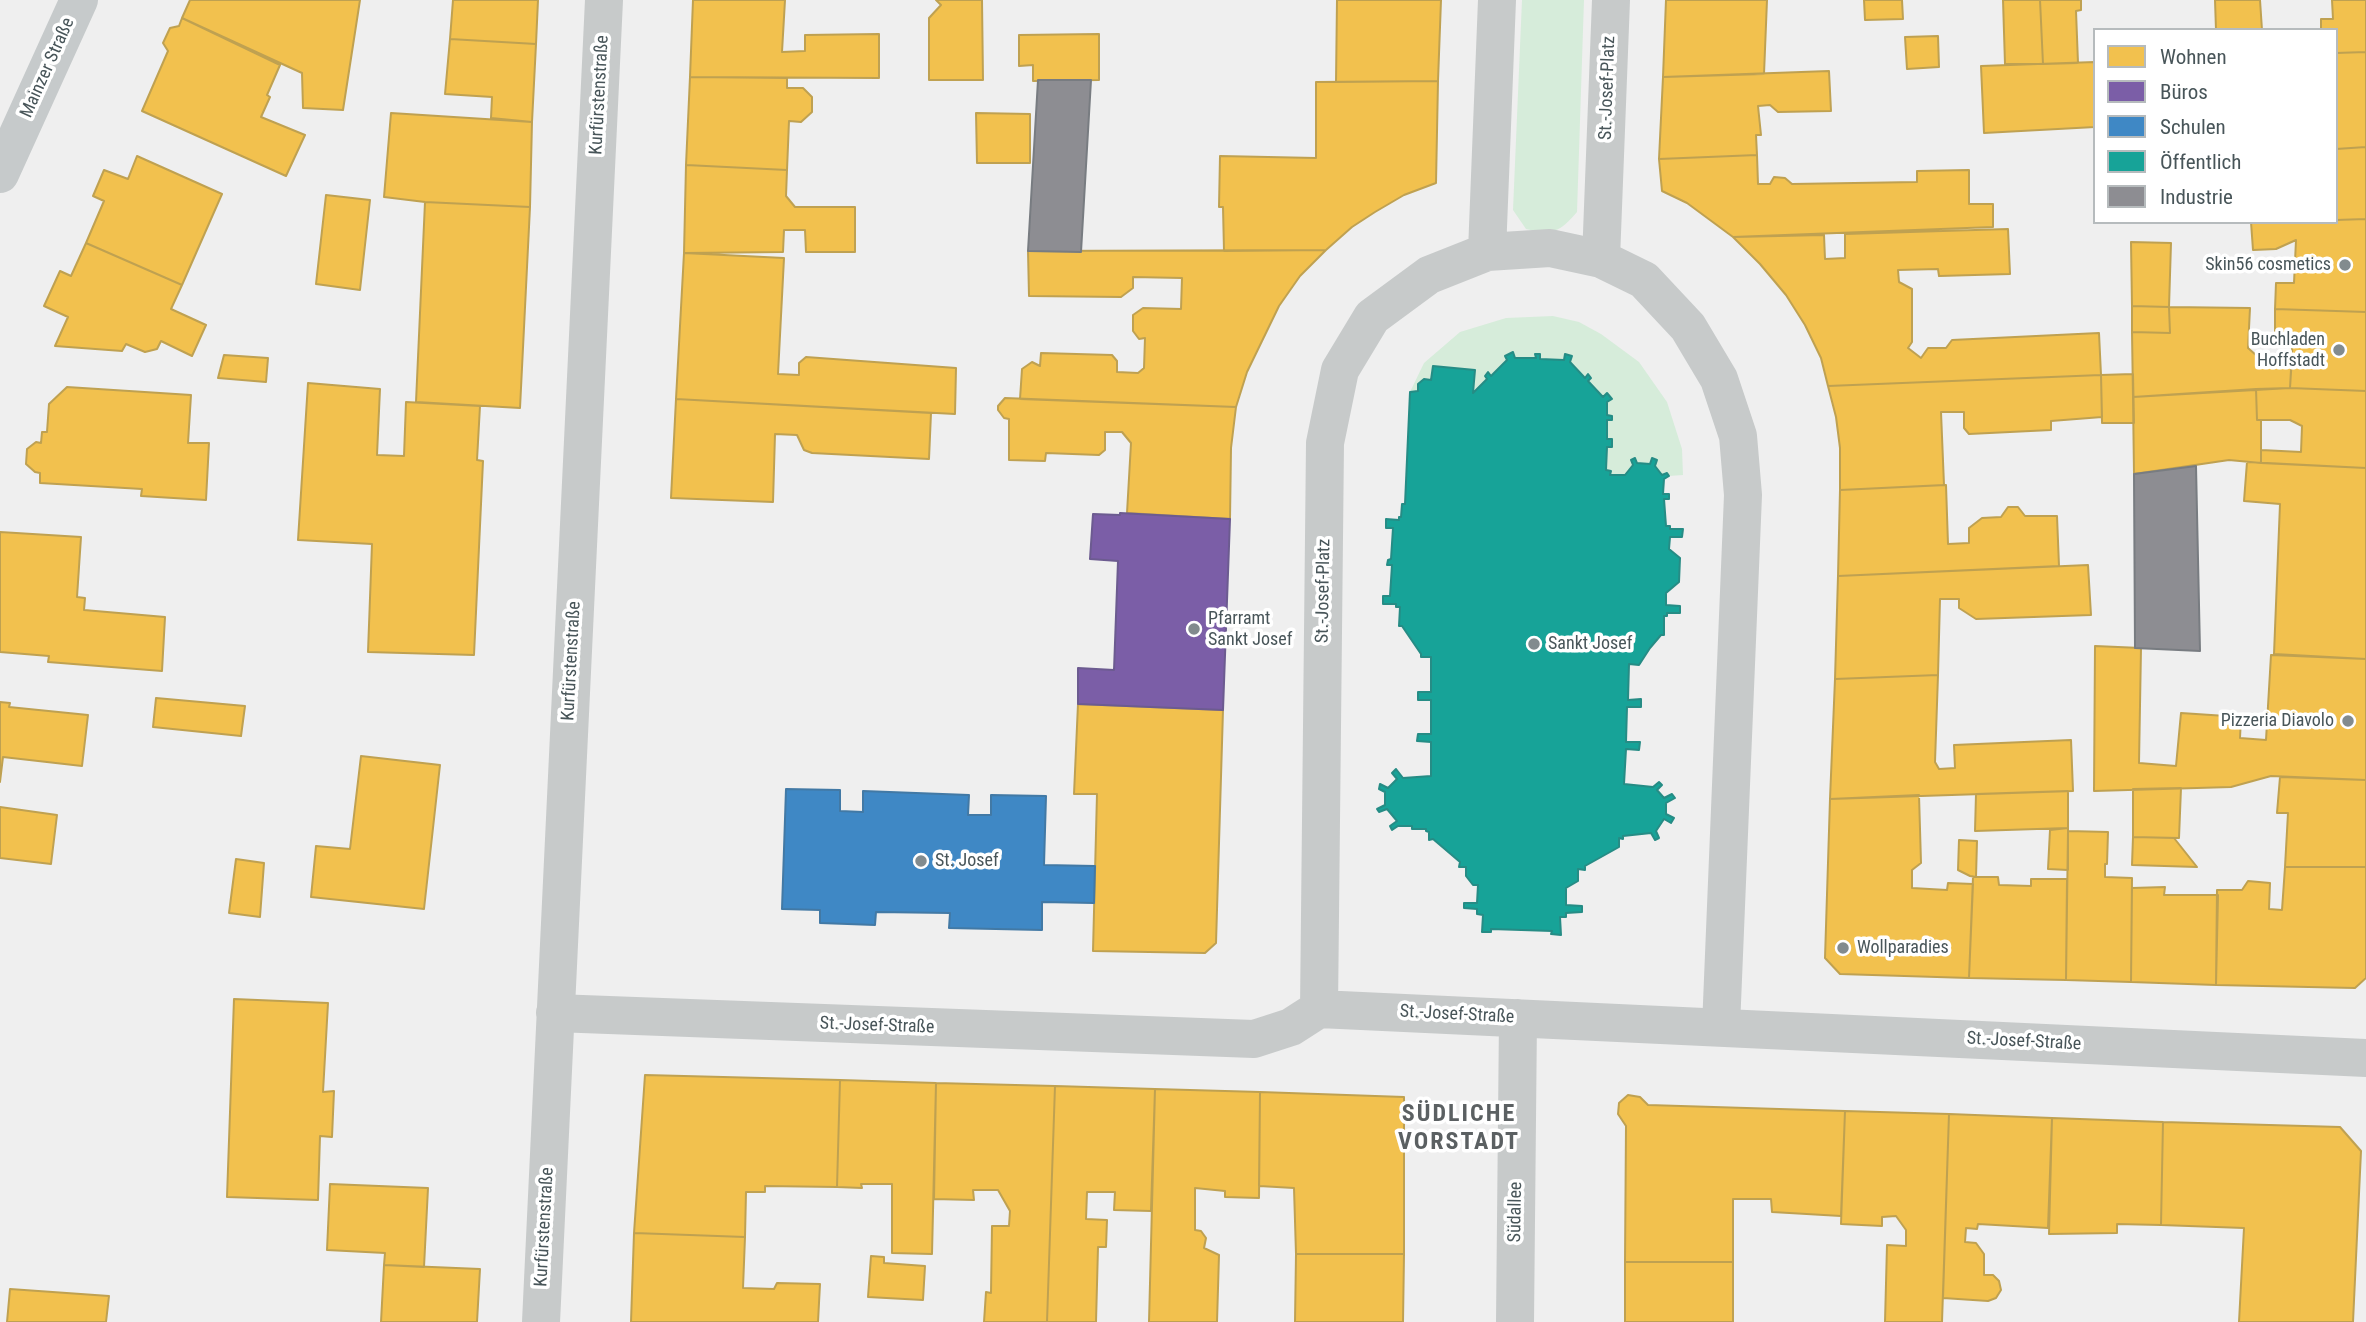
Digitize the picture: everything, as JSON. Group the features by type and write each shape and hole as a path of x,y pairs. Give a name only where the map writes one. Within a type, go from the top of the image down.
{"street":[{"name":"Mainzer Straße","path":"0,174 79,0"},
{"name":"Kurfürstenstraße","path":"541,1322 604,0"},
{"path":"1487,252 1497,0"},
{"name":"St.-Josef-Platz","path":"1601,259 1611,0"},
{"name":"St.-Josef-Platz","path":"1319,1009 1325,443 1340,370 1372,317 1429,275 1487,252 1550,248 1601,259 1644,280 1688,327 1720,379 1738,436 1743,495 1721,1027"},
{"name":"St.-Josef-Straße","path":"555,1013 1254,1039 1291,1027 1319,1009 2366,1058"},
{"name":"Südallee","path":"1515,1322 1518,1018"}],"green space":[{"path":"1522,0 1584,0 1577,212 1560,228 1549,232 1526,229 1513,210"},
{"path":"1553,316 1579,322 1601,334 1639,362 1667,402 1682,449 1683,475 1662,475 1650,464 1637,463 1635,458 1631,460 1633,465 1625,475 1610,475 1610,471 1606,470 1607,447 1612,447 1612,439 1607,439 1607,420 1612,420 1612,416 1607,415 1607,402 1611,398 1607,394 1603,397 1588,381 1591,378 1589,375 1585,378 1570,362 1572,356 1566,354 1564,360 1540,359 1540,354 1535,354 1536,358 1515,358 1512,353 1506,356 1507,360 1491,376 1487,373 1487,379 1473,393 1474,370 1433,366 1431,380 1424,380 1418,391 1410,392 1424,363 1460,332 1506,318"}],"building: Wohnen":[{"path":"190,0 360,0 343,110 303,108 302,73 182,18"},
{"path":"453,0 538,0 536,44 450,39"},
{"path":"693,0 785,0 782,52 805,51 805,35 879,34 879,78 690,77"},
{"path":"936,0 982,0 983,80 929,80 929,18 941,5"},
{"path":"1337,0 1441,0 1438,81 1336,82"},
{"path":"1666,0 1767,0 1764,74 1663,77"},
{"path":"1864,0 1902,0 1903,19 1865,20"},
{"path":"2003,0 2040,0 2043,64 2005,64"},
{"path":"2040,0 2081,0 2081,10 2076,11 2078,63 2043,64"},
{"path":"2215,0 2260,0 2262,28 2216,28"},
{"path":"2332,0 2366,0 2366,52 2338,53 2338,28 2321,28 2321,19 2333,19"},
{"path":"182,18 280,65 261,117 305,135 286,176 142,111 168,51 163,43 170,28 179,26"},
{"path":"1099,34 1099,80 1033,81 1033,65 1019,66 1019,35"},
{"path":"1938,36 1939,67 1907,69 1905,37"},
{"path":"450,39 536,44 532,122 491,118 492,97 445,94"},
{"path":"2366,52 2366,147 2338,149 2338,53"},
{"path":"2093,62 2093,127 1984,133 1981,66"},
{"path":"1829,71 1831,111 1778,112 1770,105 1758,106 1761,135 1756,135 1757,155 1659,159 1663,77"},
{"path":"690,77 787,78 787,88 803,88 812,97 812,112 801,122 789,121 787,170 686,165"},
{"path":"1438,81 1436,183 1404,195 1375,212 1352,227 1326,250 1224,251 1223,207 1219,207 1220,156 1316,158 1316,82"},
{"path":"391,113 532,122 530,207 425,202 384,197"},
{"path":"976,113 1030,114 1030,163 977,163"},
{"path":"2366,147 2366,219 2338,220 2338,149"},
{"path":"1757,155 1758,184 1770,184 1774,177 1785,178 1792,184 1917,182 1917,171 1969,170 1969,204 1993,204 1993,227 1733,237 1687,203 1662,191 1659,159"},
{"path":"137,156 222,194 182,285 86,243 104,201 93,196 104,170 128,179"},
{"path":"686,165 787,170 786,196 795,207 855,207 855,252 806,252 805,230 784,230 783,252 684,253"},
{"path":"326,195 370,200 360,290 316,284"},
{"path":"425,202 530,207 520,408 416,402"},
{"path":"2366,219 2366,312 2275,309 2276,283 2294,283 2296,240 2276,249 2253,250 2251,224 2338,224 2338,220"},
{"path":"2008,229 2010,274 1939,276 1938,269 1898,270 1899,282 1912,289 1912,342 1908,348 1921,358 1928,348 1946,348 1952,340 2099,333 2101,375 1828,386 1821,358 1786,295 1733,237 1824,235 1825,259 1845,258 1845,234"},
{"path":"2131,242 2171,243 2169,307 2132,306"},
{"path":"86,243 182,285 171,309 206,325 192,356 161,341 157,349 145,352 126,344 122,351 55,346 68,317 44,306 60,271 71,276"},
{"path":"1326,250 1300,276 1279,306 1247,372 1236,407 1020,399 1022,369 1032,362 1040,366 1041,353 1112,355 1117,361 1117,372 1138,373 1144,368 1145,338 1139,339 1133,331 1133,315 1143,308 1181,309 1182,278 1133,277 1133,288 1121,297 1029,296 1028,251"},
{"path":"684,253 784,258 778,374 799,375 799,363 806,357 956,368 955,414 676,399"},
{"path":"2132,306 2169,307 2170,333 2132,332"},
{"path":"2169,307 2250,308 2248,348 2257,356 2292,357 2290,388 2133,397 2132,332 2170,333"},
{"path":"2275,309 2366,312 2366,391 2290,388 2293,333 2275,333"},
{"path":"224,355 268,358 266,382 218,378"},
{"path":"2133,374 2134,423 2102,423 2101,375"},
{"path":"2101,375 2102,417 2051,421 2051,430 1969,434 1964,428 1964,412 1941,412 1944,485 1840,490 1840,448 1828,386"},
{"path":"308,383 380,389 377,455 404,456 406,402 480,406 477,460 483,461 474,655 368,652 372,544 298,540"},
{"path":"67,387 191,395 188,443 209,443 206,500 141,496 142,489 40,483 40,473 26,464 27,449 36,442 41,443 42,432 47,432 49,404"},
{"path":"2256,389 2366,391 2366,468 2261,463 2261,450 2301,452 2302,426 2290,420 2257,420"},
{"path":"2256,389 2257,420 2261,420 2261,463 2229,460 2134,474 2133,397"},
{"path":"1005,398 1236,407 1231,448 1230,519 1127,513 1131,443 1122,432 1105,432 1105,450 1099,455 1046,453 1045,461 1009,460 1009,419 1004,418 998,410"},
{"path":"676,399 931,413 929,459 812,453 804,450 797,435 775,434 773,502 671,498"},
{"path":"2247,462 2366,468 2366,659 2274,654 2280,504 2244,501"},
{"path":"1946,485 1948,544 1969,543 1969,528 1982,518 2001,517 2008,507 2018,507 2025,516 2057,516 2059,566 1838,576 1840,490"},
{"path":"0,532 81,537 77,597 85,598 84,610 165,617 162,671 48,662 49,656 0,652"},
{"path":"2088,565 2091,615 1976,619 1959,608 1959,599 1940,599 1938,675 1835,679 1838,576"},
{"path":"2095,646 2141,648 2139,763 2176,766 2181,713 2241,717 2240,738 2266,740 2271,655 2366,659 2366,780 2271,776 2231,787 2094,791"},
{"path":"1938,675 1935,762 1939,769 1955,768 1954,745 2071,740 2073,791 1830,799 1835,679"},
{"path":"156,698 245,706 241,736 153,727"},
{"path":"0,702 10,703 9,707 88,715 82,766 3,757 0,782"},
{"path":"1078,704 1223,710 1216,943 1205,953 1093,951 1097,794 1074,794"},
{"path":"361,756 440,765 424,909 311,897 316,846 350,849"},
{"path":"2280,777 2366,780 2366,867 2285,867 2288,813 2277,813"},
{"path":"2181,788 2179,838 2133,837 2133,789"},
{"path":"2068,791 2068,828 1975,831 1976,794"},
{"path":"1919,795 1921,863 1912,870 1912,888 1947,890 1948,883 1973,884 1969,978 1840,974 1825,958 1830,799"},
{"path":"0,807 57,815 51,864 0,858"},
{"path":"2068,828 2068,870 2048,869 2050,830"},
{"path":"2068,831 2108,832 2105,877 2132,878 2131,982 2066,980"},
{"path":"2133,837 2174,838 2197,867 2132,865"},
{"path":"1959,840 1977,841 1976,877 1958,870"},
{"path":"236,859 264,863 260,917 229,913"},
{"path":"2285,867 2366,867 2366,978 2355,988 2216,985 2217,890 2242,890 2248,881 2270,883 2269,909 2282,910"},
{"path":"1973,877 1998,877 1999,885 2031,886 2031,879 2067,879 2066,980 1969,978"},
{"path":"2165,887 2164,895 2218,895 2216,985 2131,982 2132,888"},
{"path":"234,999 328,1003 323,1092 334,1091 332,1137 320,1136 318,1200 227,1197"},
{"path":"645,1075 840,1080 837,1187 765,1186 765,1192 746,1192 745,1237 634,1233"},
{"path":"840,1080 936,1083 932,1254 892,1253 892,1184 861,1184 862,1188 837,1187"},
{"path":"936,1083 1055,1086 1047,1322 984,1322 986,1292 991,1293 992,1226 1009,1226 1010,1211 998,1190 973,1190 974,1200 934,1199"},
{"path":"1055,1086 1155,1089 1151,1211 1114,1210 1115,1192 1087,1192 1086,1219 1107,1220 1106,1247 1098,1247 1096,1322 1047,1322"},
{"path":"1155,1089 1260,1092 1259,1198 1225,1197 1225,1191 1195,1188 1195,1230 1201,1231 1206,1238 1204,1248 1219,1255 1217,1322 1149,1322"},
{"path":"1260,1092 1404,1097 1404,1254 1296,1254 1294,1188 1259,1186"},
{"path":"1628,1095 1640,1097 1648,1105 1845,1111 1841,1216 1772,1212 1771,1199 1733,1199 1733,1262 1625,1262 1626,1126 1618,1114 1619,1103"},
{"path":"1845,1111 1949,1114 1942,1322 1885,1322 1887,1245 1906,1246 1906,1230 1896,1216 1882,1217 1882,1226 1841,1224"},
{"path":"1949,1114 2052,1118 2048,1228 1978,1224 1977,1229 1966,1228 1965,1242 1976,1243 1984,1254 1984,1275 1993,1275 1999,1281 2001,1290 1996,1298 1988,1301 1943,1298"},
{"path":"2052,1118 2163,1122 2161,1225 2117,1224 2117,1233 2049,1234"},
{"path":"2163,1122 2340,1127 2361,1151 2353,1322 2239,1322 2244,1228 2161,1225"},
{"path":"330,1184 428,1188 424,1267 384,1265 385,1253 327,1250"},
{"path":"634,1233 745,1237 743,1288 774,1289 777,1283 820,1284 818,1322 631,1322"},
{"path":"1296,1254 1404,1254 1403,1322 1295,1322"},
{"path":"871,1256 884,1257 884,1263 925,1266 923,1300 868,1297"},
{"path":"1625,1262 1733,1262 1733,1322 1625,1322"},
{"path":"384,1265 480,1269 477,1322 381,1322"},
{"path":"10,1289 109,1296 106,1322 7,1322"}],"building: Büros":[{"path":"1093,514 1230,519 1223,710 1078,704 1078,668 1114,670 1118,561 1090,559"}],"building: Schulen":[{"path":"786,789 840,790 840,811 863,812 863,791 969,795 968,815 991,815 991,795 1046,796 1044,865 1095,866 1094,903 1042,902 1042,930 949,928 950,913 876,912 875,925 820,923 820,910 782,909"}],"building: Öffentlich":[{"name":"Sankt Josef","path":"1513,352 1515,358 1536,358 1535,354 1540,354 1540,359 1564,360 1565,354 1572,356 1570,362 1585,378 1588,374 1591,378 1588,381 1603,397 1607,393 1612,399 1607,402 1607,415 1612,416 1612,420 1607,420 1607,439 1612,439 1612,447 1607,447 1606,470 1611,471 1610,475 1625,475 1633,465 1631,460 1635,458 1637,463 1650,464 1652,458 1657,460 1655,466 1662,475 1667,473 1669,476 1664,479 1663,494 1669,494 1669,499 1664,499 1666,526 1670,526 1670,529 1683,529 1682,537 1670,537 1669,549 1680,558 1679,582 1666,593 1666,605 1680,606 1680,613 1667,613 1667,616 1664,616 1664,635 1650,648 1639,665 1629,664 1628,700 1641,699 1641,707 1627,707 1626,742 1640,742 1639,750 1626,749 1624,784 1653,787 1659,782 1662,785 1657,790 1664,798 1672,794 1675,798 1666,803 1666,814 1674,818 1671,823 1664,819 1656,831 1659,838 1655,840 1651,833 1623,836 1623,839 1619,838 1619,847 1585,866 1585,870 1578,869 1578,881 1566,888 1566,905 1582,906 1582,912 1566,913 1566,917 1560,917 1561,935 1551,934 1552,931 1491,929 1491,932 1482,932 1483,915 1477,914 1477,909 1464,908 1464,903 1477,903 1478,885 1473,885 1466,876 1466,867 1459,867 1460,862 1433,839 1429,840 1429,832 1426,829 1398,826 1392,830 1390,826 1397,821 1387,809 1379,812 1377,809 1385,805 1385,792 1379,789 1380,784 1388,788 1397,779 1392,773 1396,769 1403,778 1431,776 1431,742 1417,741 1418,734 1431,734 1431,700 1418,700 1418,692 1431,692 1431,657 1421,657 1402,626 1399,626 1400,607 1396,607 1396,604 1383,604 1383,596 1390,596 1392,565 1387,565 1391,559 1393,528 1386,528 1386,519 1399,520 1402,504 1405,504 1410,392 1418,391 1418,384 1424,379 1431,380 1433,366 1475,370 1473,393 1487,379 1485,376 1488,372 1491,376 1507,360 1505,356"}],"building: Industrie":[{"path":"1038,80 1091,80 1081,252 1028,251"},
{"path":"2196,466 2200,651 2135,648 2134,474"}],"place":[{"name":"Skin56 cosmetics","path":"2345,265"},
{"name":"Buchladen Hoffstadt","path":"2339,350"},
{"name":"Pfarramt Sankt Josef","path":"1194,629"},
{"name":"Sankt Josef","path":"1534,644"},
{"name":"Pizzeria Diavolo","path":"2348,721"},
{"name":"St. Josef","path":"921,861"},
{"name":"Wollparadies","path":"1843,948"}],"district":[{"name":"SÜDLICHE VORSTADT","path":"1459,1129"}]}
